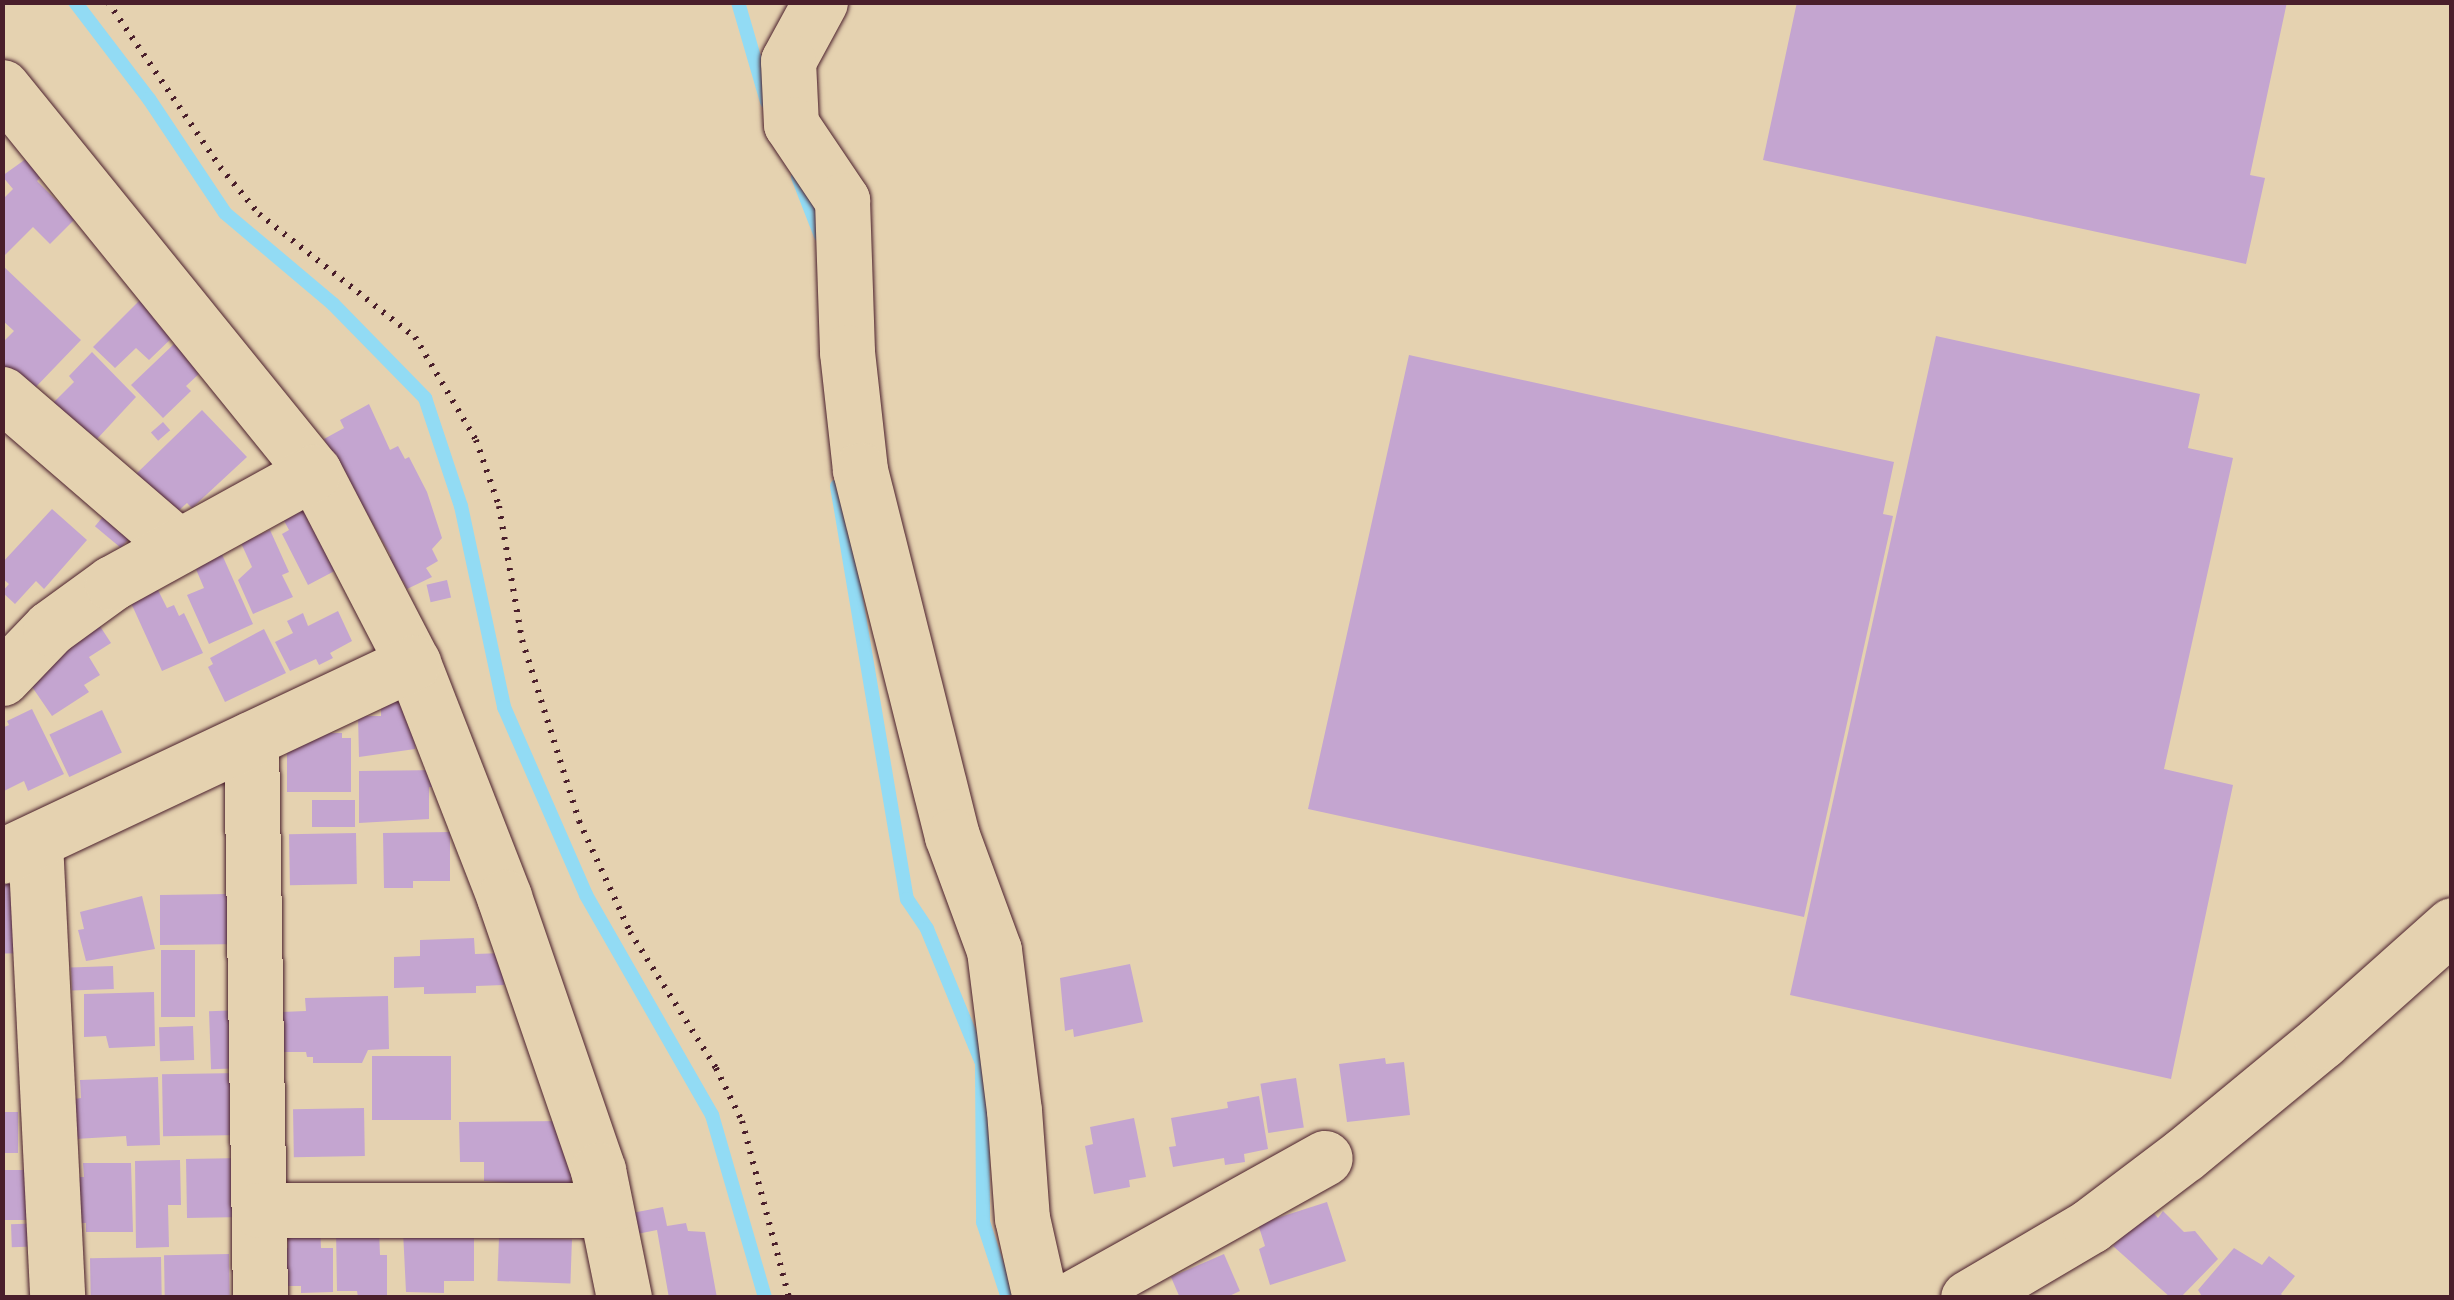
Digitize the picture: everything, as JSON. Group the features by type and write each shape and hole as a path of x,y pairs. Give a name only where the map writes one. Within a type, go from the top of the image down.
{"street":[{"path":"820,2 788,61 791,124 842,200 847,352 860,470 952,836 994,950 1014,1110 1022,1218 1040,1298"},
{"path":"2,87 314,472 413,663 504,897 598,1170 624,1298"},
{"path":"2,394 178,545"},
{"path":"3,676 50,628 112,583 314,472"},
{"path":"57,1298 19,849 413,663"},
{"path":"251,739 260,1298"},
{"path":"1968,1298 2090,1226 2185,1154 2322,1041 2452,925"},
{"path":"1074,1298 1325,1158"},
{"path":"258,1210 605,1210"}],"path":[{"path":"108,2 239,191 259,214 415,338 476,440 500,506 522,640 579,821 630,932 716,1068 742,1121 789,1298"}],"building":[{"path":"1797,2 2287,2 2250,175 2265,178 2246,264 1763,160"},
{"path":"30,156 46,172 37,181 75,219 50,244 33,227 2,258 2,200 13,189 2,176"},
{"path":"2,265 81,340 31,392 2,365 2,343 14,331 2,320"},
{"path":"140,300 176,334 149,360 136,348 115,368 93,347"},
{"path":"1936,336 2200,394 2188,448 2233,458 2164,769 2233,785 2171,1079 1790,995"},
{"path":"174,344 201,372 186,386 191,391 163,418 131,385"},
{"path":"92,352 136,397 97,439 91,434 84,441 48,408 74,382 69,376"},
{"path":"1409,355 1894,462 1883,514 1893,516 1804,917 1308,809"},
{"path":"369,404 390,450 398,446 405,459 409,457 427,492 442,538 432,549 438,561 426,568 432,577 407,589 403,581 398,583 386,559 391,556 324,439 344,428 340,420"},
{"path":"202,410 247,457 192,508 187,503 174,515 135,475"},
{"path":"163,422 170,430 158,441 151,432"},
{"path":"308,506 344,566 308,585 282,534 289,530 281,515"},
{"path":"111,507 137,529 121,548 95,526"},
{"path":"52,509 87,540 44,589 36,581 15,604 2,592 9,584 2,578 2,563"},
{"path":"270,530 289,572 282,575 293,597 253,614 238,580 252,567 241,543"},
{"path":"220,550 253,624 209,644 187,595 204,588 195,567"},
{"path":"153,580 167,608 174,605 179,616 184,613 203,653 162,671 126,592"},
{"path":"447,580 451,598 431,602 427,585"},
{"path":"338,611 352,641 330,653 333,658 319,665 316,659 290,671 275,642 293,633 287,621 303,613 308,626"},
{"path":"96,620 111,643 89,657 100,675 84,685 89,692 52,716 26,678"},
{"path":"264,629 286,673 225,702 208,667 213,664 210,658"},
{"path":"413,697 415,749 359,757 358,716 381,716 381,699"},
{"path":"32,709 64,774 28,791 24,781 2,792 2,728 9,725 7,721"},
{"path":"102,710 122,753 69,777 49,735"},
{"path":"308,733 342,733 342,738 351,738 351,792 287,792 287,738"},
{"path":"440,770 440,787 429,787 429,819 359,823 359,771"},
{"path":"312,800 355,800 355,827 312,827"},
{"path":"450,832 450,881 413,881 413,888 384,888 383,833"},
{"path":"356,833 357,884 290,885 289,834"},
{"path":"33,871 34,953 3,954 2,872"},
{"path":"228,894 242,944 160,945 160,895"},
{"path":"142,896 155,949 86,961 78,930 84,929 80,912"},
{"path":"474,938 475,954 503,953 504,985 476,986 476,993 424,994 424,987 394,988 394,957 420,956 420,940"},
{"path":"161,950 195,950 195,1017 161,1017"},
{"path":"1130,964 1143,1022 1074,1037 1073,1029 1065,1031 1060,978"},
{"path":"113,966 114,989 72,990 71,967"},
{"path":"154,992 155,1046 109,1048 106,1036 84,1037 84,994"},
{"path":"388,996 389,1049 368,1050 362,1063 313,1063 313,1057 307,1057 306,1052 281,1052 281,1012 306,1011 305,998"},
{"path":"243,1010 245,1068 211,1069 209,1011"},
{"path":"193,1026 194,1060 160,1061 159,1027"},
{"path":"372,1056 451,1056 451,1120 372,1120"},
{"path":"1385,1058 1386,1064 1404,1062 1410,1115 1347,1122 1339,1064"},
{"path":"240,1073 241,1135 163,1136 162,1074"},
{"path":"158,1077 160,1145 127,1146 126,1136 75,1139 74,1099 81,1098 80,1080"},
{"path":"1296,1078 1304,1127 1268,1133 1260,1084"},
{"path":"1259,1096 1268,1149 1244,1154 1245,1162 1225,1165 1224,1158 1173,1167 1169,1147 1176,1146 1171,1118 1228,1108 1227,1102"},
{"path":"364,1108 365,1156 294,1157 293,1109"},
{"path":"2,1112 18,1112 18,1153 2,1153"},
{"path":"1134,1118 1146,1177 1129,1180 1130,1187 1094,1194 1085,1146 1093,1144 1090,1127"},
{"path":"564,1121 571,1146 571,1187 484,1181 484,1162 460,1162 459,1122"},
{"path":"242,1158 243,1217 187,1218 186,1159"},
{"path":"180,1160 181,1205 168,1205 169,1247 136,1248 135,1161"},
{"path":"83,1163 131,1163 133,1232 86,1232 86,1223 77,1223 75,1177 84,1177"},
{"path":"2,1170 39,1170 33,1220 2,1220"},
{"path":"1327,1202 1346,1261 1270,1285 1259,1249 1265,1246 1258,1224"},
{"path":"663,1207 667,1226 686,1223 688,1231 705,1232 717,1298 669,1298 657,1230 637,1234 632,1213"},
{"path":"2149,1208 2158,1218 2163,1211 2184,1232 2195,1231 2218,1259 2180,1298 2171,1298 2113,1246"},
{"path":"288,1222 320,1222 321,1248 333,1248 333,1292 301,1293 301,1286 283,1286 282,1248 288,1248"},
{"path":"46,1223 47,1246 12,1247 11,1224"},
{"path":"336,1229 379,1229 380,1255 387,1255 387,1297 358,1297 357,1291 337,1291"},
{"path":"403,1231 474,1231 474,1281 444,1281 444,1293 406,1292"},
{"path":"499,1237 572,1240 570,1284 497,1281"},
{"path":"2234,1248 2262,1265 2269,1256 2295,1276 2281,1294 2285,1298 2203,1298 2198,1290"},
{"path":"229,1254 230,1298 165,1298 164,1255"},
{"path":"1224,1254 1240,1291 1225,1298 1180,1298 1171,1277"},
{"path":"161,1257 162,1298 91,1298 90,1258"}],"waterway":[{"path":"75,2 149,99 225,213 333,304 425,398 461,506 504,707 586,895 712,1115 765,1298"},
{"path":"738,2 767,102"},
{"path":"798,177 821,236"},
{"path":"837,486 907,899 927,929 982,1063 983,1222 1008,1298"}]}
